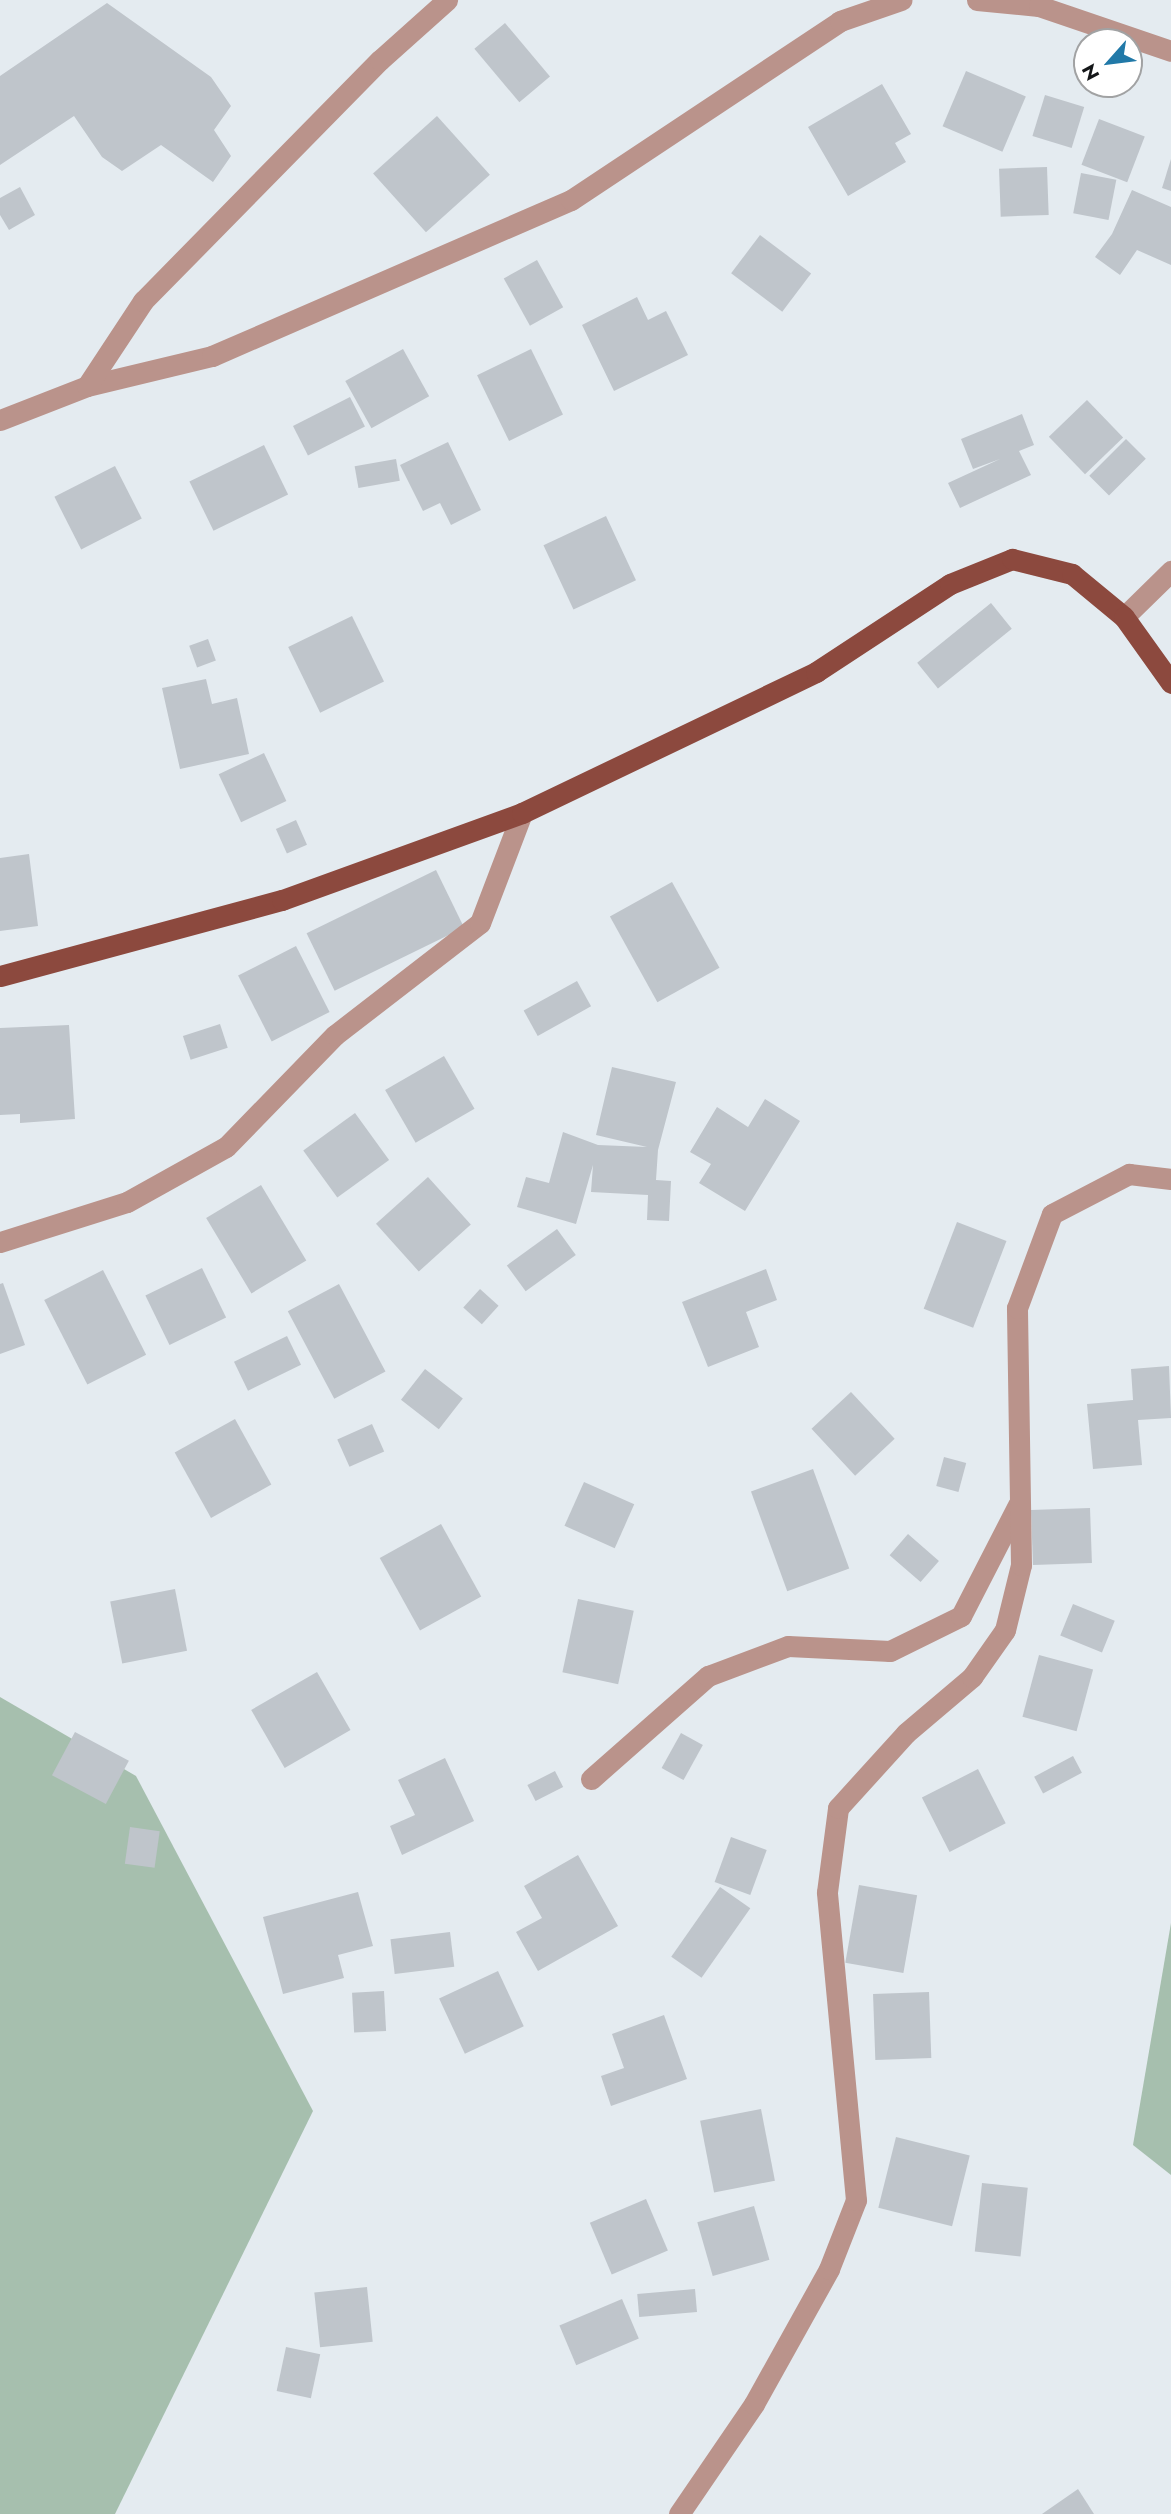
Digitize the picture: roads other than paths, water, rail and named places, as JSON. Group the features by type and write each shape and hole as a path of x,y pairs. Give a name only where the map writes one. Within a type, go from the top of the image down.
{"main road":[{"path":"0,976 282,900 522,813 816,672 950,584 1012,559 1072,575 1124,617 1171,683"}],"street":[{"path":"88,386 143,301 380,60 447,0"},
{"path":"0,419 88,386 212,356 571,200 840,21 901,0"},
{"path":"977,0 1039,6 1171,51"},
{"path":"1124,617 1171,571"},
{"path":"0,1242 127,1202 226,1147 335,1035 480,923 522,813"},
{"path":"679,2514 754,2404 829,2269 856,2200 827,1892 838,1808 906,1733 972,1677 1005,1629 1021,1565 1017,1308 1052,1214 1129,1174 1171,1178"},
{"path":"591,1779 708,1676 788,1646 890,1651 961,1616 1021,1500"}]}
